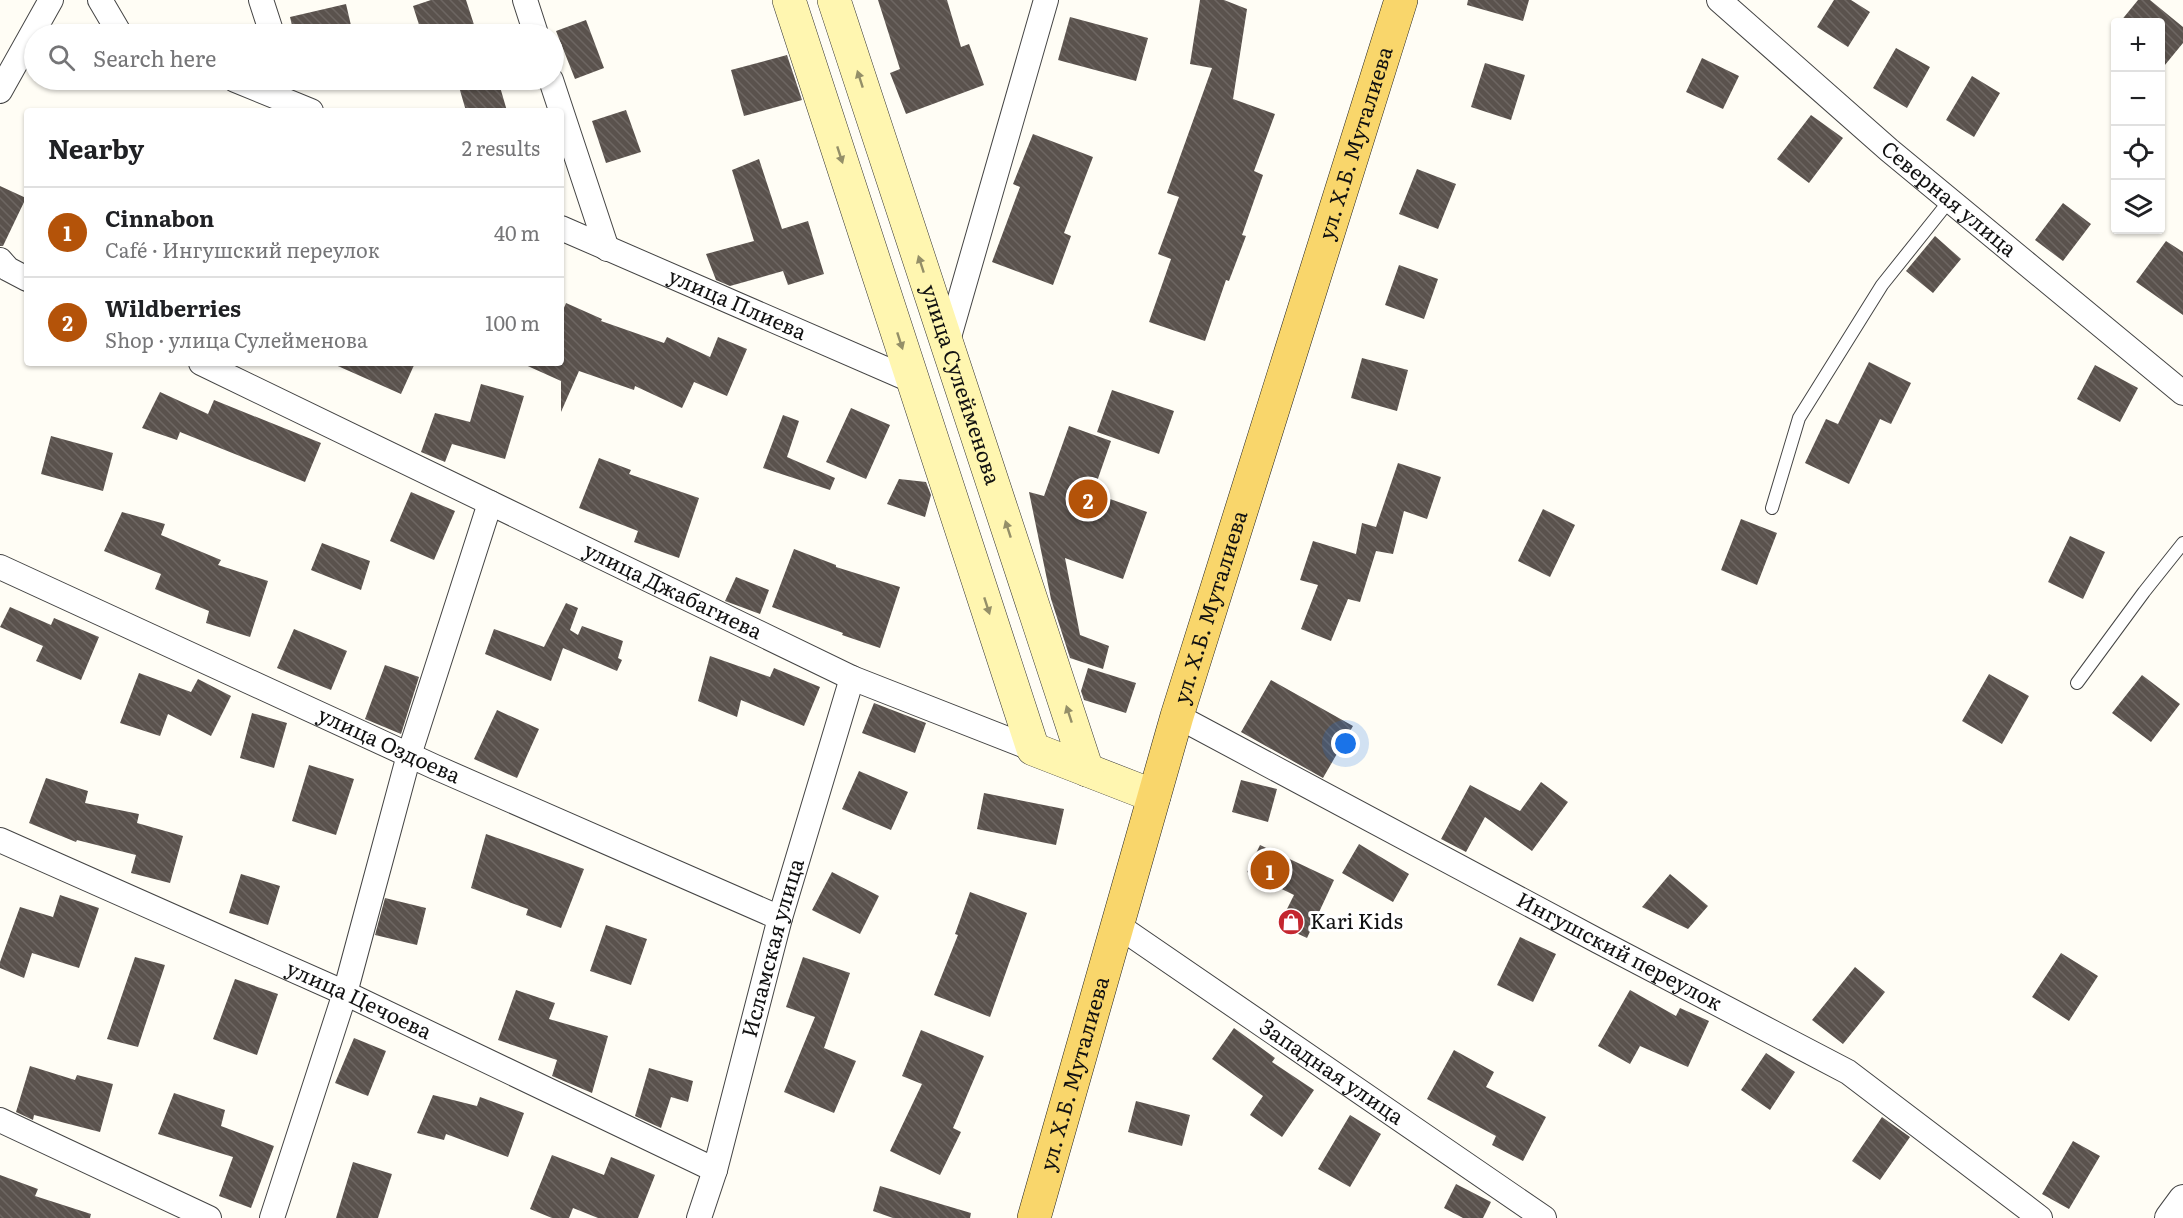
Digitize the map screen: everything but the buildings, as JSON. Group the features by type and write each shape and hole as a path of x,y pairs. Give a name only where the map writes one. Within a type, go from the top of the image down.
{"main road":[{"name":"улица Сулейменова","path":"789,0 1033,749"},
{"name":"улица Сулейменова","path":"834,0 1087,770"},
{"name":"ул. Х.Б. Муталиева","path":"1034,1218 1177,716 1401,0"},
{"name":"улица Джабагиева","path":"1033,749 1154,796"}],"street":[{"path":"38,24 51,0"},
{"path":"100,0 114,24"},
{"path":"261,0 269,24"},
{"path":"525,0 533,24"},
{"path":"947,344 1046,0"},
{"name":"Северная улица","path":"1719,0 1880,142 2183,393"},
{"path":"0,91 24,48"},
{"path":"260,90 303,107"},
{"path":"293,90 303,107"},
{"path":"554,90 560,108"},
{"path":"564,119 607,249"},
{"name":"улица Плиева","path":"564,229 913,381"},
{"path":"0,260 8,269 24,277"},
{"name":"улица Джабагиева","path":"207,366 852,678 1033,749"},
{"path":"272,1218 345,993 409,755 490,503"},
{"name":"улица Оздоева","path":"0,567 409,755 780,918"},
{"name":"Исламская улица","path":"699,1218 715,1170 780,918 852,678"},
{"name":"Ингушский переулок","path":"1177,716 1848,1072 2040,1218"},
{"name":"улица Цечоева","path":"0,840 345,993 715,1170"},
{"name":"Западная улица","path":"1117,925 1544,1218"},
{"path":"0,1120 209,1218"},
{"path":"2169,1218 2183,1200"}],"lane":[{"path":"1772,508 1799,418 1882,285 1950,200"},
{"path":"2077,683 2183,543"}],"place":[{"name":"Wildberries","path":"1088,499"},
{"name":"Cinnabon","path":"1270,870"},
{"name":"Kari Kids","path":"1291,922"}]}
